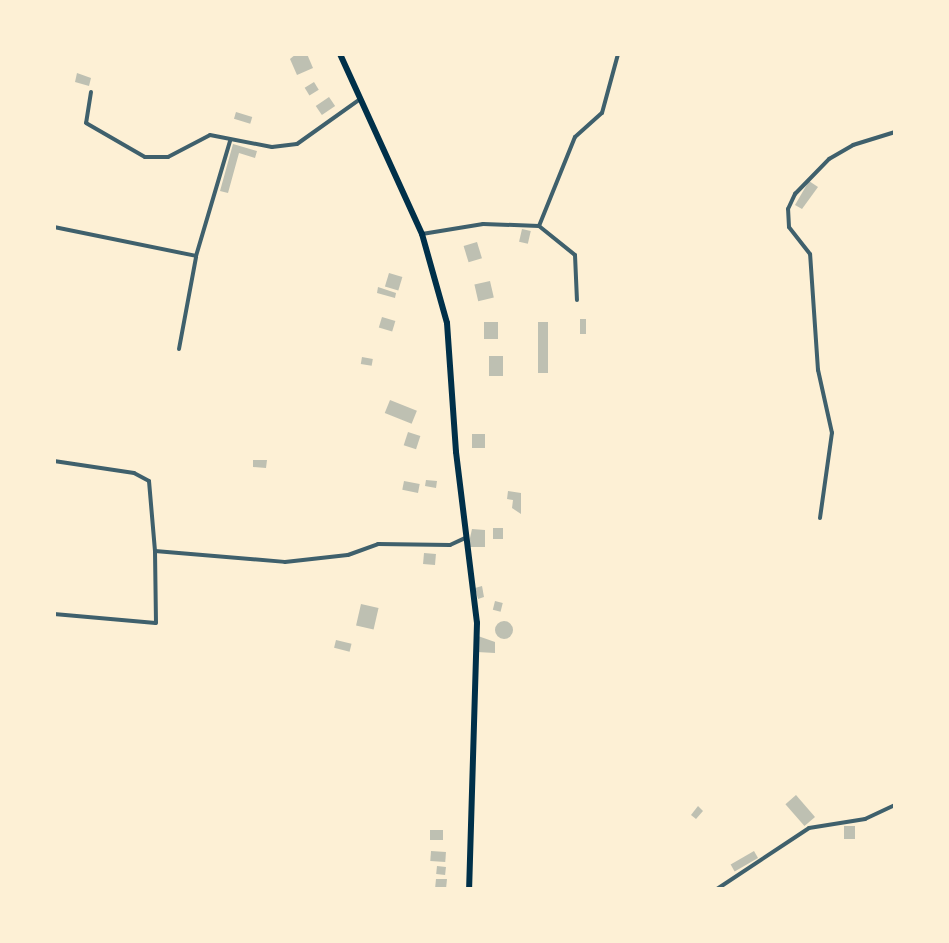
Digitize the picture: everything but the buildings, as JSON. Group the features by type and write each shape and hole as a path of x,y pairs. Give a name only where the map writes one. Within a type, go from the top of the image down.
{"main road":[{"path":"340,54 422,234 447,323 465,538 477,623 469,889"}],"street":[{"path":"539,226 575,137 602,113 618,54"},
{"path":"91,92 86,123 145,157 168,157 210,135 230,140 297,144 360,99"},
{"path":"820,518 832,433 818,370 810,254 789,227 788,209 802,185 829,159 853,145 895,132"},
{"path":"179,349 196,256 230,140"},
{"path":"422,234 483,224 539,226 575,255 577,300"},
{"path":"54,227 196,256"},
{"path":"54,461 134,473 149,481 155,551 156,623 54,614"},
{"path":"155,551 285,562 348,555 378,544 450,545 465,538"},
{"path":"717,889 809,828 865,819 895,805"}]}
